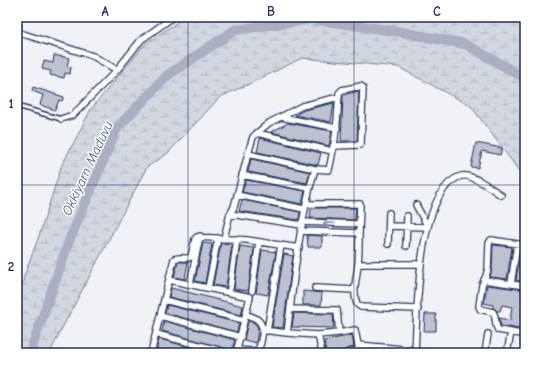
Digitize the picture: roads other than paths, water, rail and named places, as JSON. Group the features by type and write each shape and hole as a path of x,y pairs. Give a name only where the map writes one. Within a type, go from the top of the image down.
{"street":[{"path":"61,119 73,115 117,70 140,40 173,17"},
{"path":"17,32 93,56 117,70"},
{"path":"248,154 315,169 329,170 333,148 337,128 339,93 342,90 358,86 362,88 360,145 333,148 257,133"},
{"path":"208,288 221,238 234,207 253,138 269,123 302,106 339,97"},
{"path":"281,117 337,128"},
{"path":"287,333 302,223 309,188 315,169"},
{"path":"242,175 309,188"},
{"path":"358,345 415,352 420,264 425,236 440,194 449,182 461,176 472,177 501,195"},
{"path":"237,195 305,206 360,204 357,224 359,233 355,290 355,300 357,304 362,307 418,309"},
{"path":"416,205 428,227"},
{"path":"388,244 389,213"},
{"path":"230,214 302,223 357,224"},
{"path":"406,246 407,216"},
{"path":"389,226 428,227"},
{"path":"301,231 359,233"},
{"path":"190,284 200,236"},
{"path":"156,353 152,348 174,259 179,257 191,257 195,239 197,237 238,239 299,248"},
{"path":"230,288 238,239"},
{"path":"525,245 491,240 488,246 486,276 484,280 480,308 493,312 496,315 495,325 498,330 522,334 525,332"},
{"path":"252,291 259,242"},
{"path":"511,284 517,244"},
{"path":"169,280 250,297 237,351 257,351 260,348 265,331 281,245"},
{"path":"358,264 420,264"},
{"path":"484,280 525,286"},
{"path":"315,288 355,290"},
{"path":"164,300 245,317 253,316 258,319 265,331"},
{"path":"290,309 337,310 339,333"},
{"path":"160,316 241,337"},
{"path":"265,331 318,335 355,330 359,350 347,353"},
{"path":"508,353 511,332"},
{"path":"156,334 230,353"},
{"path":"485,353 488,334"},
{"path":"318,335 322,353"}],"lane":[{"path":"17,106 61,119"}],"waterway":[{"name":"Okkiyam Maduvu","path":"30,353 69,241 117,128 168,75 235,30 312,19 401,32 465,44 525,78"}]}
